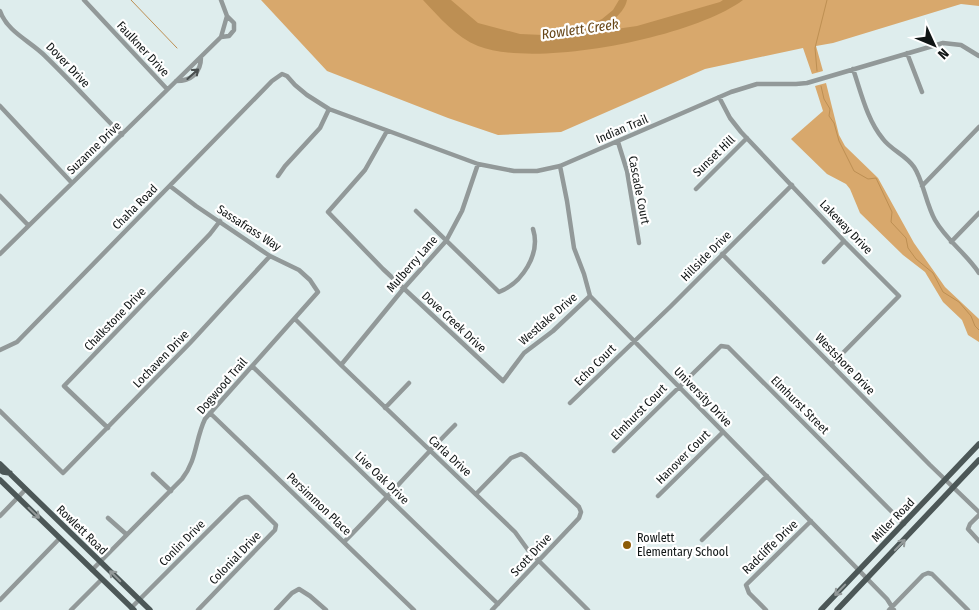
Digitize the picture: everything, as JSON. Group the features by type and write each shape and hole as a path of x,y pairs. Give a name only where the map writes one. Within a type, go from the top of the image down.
{"main road":[{"name":"Miller Road","path":"821,610 978,446"},
{"name":"Miller Road","path":"837,610 979,460"},
{"name":"Rowlett Road","path":"0,464 150,610"},
{"path":"0,470 10,473"},
{"name":"Rowlett Road","path":"0,480 132,609"}],"street":[{"name":"Faulkner Drive","path":"84,0 167,89"},
{"path":"221,0 227,16 221,37"},
{"name":"Dover Drive","path":"0,11 1,18 44,55 122,135"},
{"name":"Suzanne Drive","path":"0,254 221,37 230,36 234,30 234,23 227,16"},
{"name":"Indian Trail","path":"282,74 287,76 307,95 329,109 478,164 514,171 537,171 560,166 719,97 757,84 802,84 943,43 953,43 968,48 979,56"},
{"path":"907,53 922,92"},
{"path":"176,81 186,80 196,74 200,68 201,57"},
{"path":"853,69 876,130 883,140 911,163 916,170 929,208 944,234 973,264 979,273"},
{"name":"Chaha Road","path":"0,350 17,342 272,81 282,74"},
{"name":"Lakeway Drive","path":"719,97 730,118 747,138 844,241 899,296 832,364"},
{"path":"0,106 72,183"},
{"path":"278,176 320,128 329,109"},
{"path":"922,186 979,127"},
{"name":"Dove Creek Drive","path":"387,131 365,170 328,212 404,288 503,381"},
{"name":"Sunset Hill","path":"696,189 747,138"},
{"name":"Cascade Court","path":"618,142 628,171 639,243"},
{"name":"Mulberry Lane","path":"341,365 404,288 446,241 462,211 478,164"},
{"name":"University Drive","path":"560,166 568,201 574,248 590,296 867,579 892,609"},
{"name":"Hillside Drive","path":"634,340 670,307 792,185"},
{"name":"Sassafrass Way","path":"170,186 270,256 299,270 316,288"},
{"path":"0,196 28,225"},
{"path":"416,211 499,292 505,290 514,282 529,264 534,249 535,236 533,229"},
{"path":"951,242 979,213"},
{"name":"Chalkstone Drive","path":"108,428 64,386 210,234 220,221"},
{"path":"824,262 844,241"},
{"name":"Westshore Drive","path":"722,254 979,513"},
{"name":"Lochaven Drive","path":"0,411 63,473 190,343 270,256"},
{"name":"Dogwood Trail","path":"92,570 171,491 188,471 202,426 210,413 315,296 318,292 316,288"},
{"name":"Westlake Drive","path":"503,381 524,353 553,331 590,296"},
{"name":"Carla Drive","path":"295,319 385,408 516,532 528,550 588,610"},
{"name":"Echo Court","path":"570,403 634,340"},
{"name":"Elmhurst Street","path":"679,387 721,346 728,347 904,524"},
{"name":"Live Oak Drive","path":"252,366 498,604"},
{"path":"385,408 409,383"},
{"name":"Elmhurst Court","path":"614,451 679,387"},
{"name":"Persimmon Place","path":"210,413 414,610"},
{"path":"344,542 388,497 429,450 455,425"},
{"name":"Hanover Court","path":"658,496 723,432"},
{"name":"Scott Drive","path":"476,494 511,458 521,454 581,512 579,518 492,610"},
{"path":"153,474 171,491"},
{"path":"702,540 767,476"},
{"path":"0,516 26,489"},
{"name":"Conlin Drive","path":"132,609 240,499 248,497"},
{"name":"Colonial Drive","path":"198,610 275,530 276,525 248,497"},
{"path":"979,513 968,529 979,541"},
{"path":"108,518 126,534"},
{"name":"Radcliffe Drive","path":"766,610 749,593 746,586 811,521"},
{"path":"0,600 60,538"},
{"path":"892,609 923,575 928,573 932,574 968,610"},
{"path":"71,610 102,579"},
{"path":"276,610 296,590 302,590 307,593 326,610"}],"shaded area":[{"path":"261,0 979,0 979,6 961,4 833,43 816,46 823,71 812,74 803,48 705,69 561,132 498,135 448,118 327,71"},
{"path":"423,0 451,0 478,23 520,34 567,36 602,19 613,10 619,0 627,0 620,13 602,31 637,26 723,0 743,0 720,14 653,37 614,46 537,54 504,52 478,46 455,32"},
{"path":"826,83 839,135 845,146 878,178 914,243 945,287 979,319 979,342 968,335 962,320 943,302 925,272 903,255 860,213 846,184 827,174 791,139 823,111 815,86"}],"waterway":[{"path":"131,0 177,48"},
{"path":"817,71 815,48 827,0"},
{"path":"821,86 824,99 830,109 829,116 834,123 839,141 854,171 868,179 876,178 892,212 891,222 906,238 908,248 916,259 933,273 943,292 959,302 971,316 979,330"}],"place":[{"name":"Rowlett Elementary School","path":"627,545"}],"water label":[{"name":"Rowlett Creek","path":"580,29"}]}
